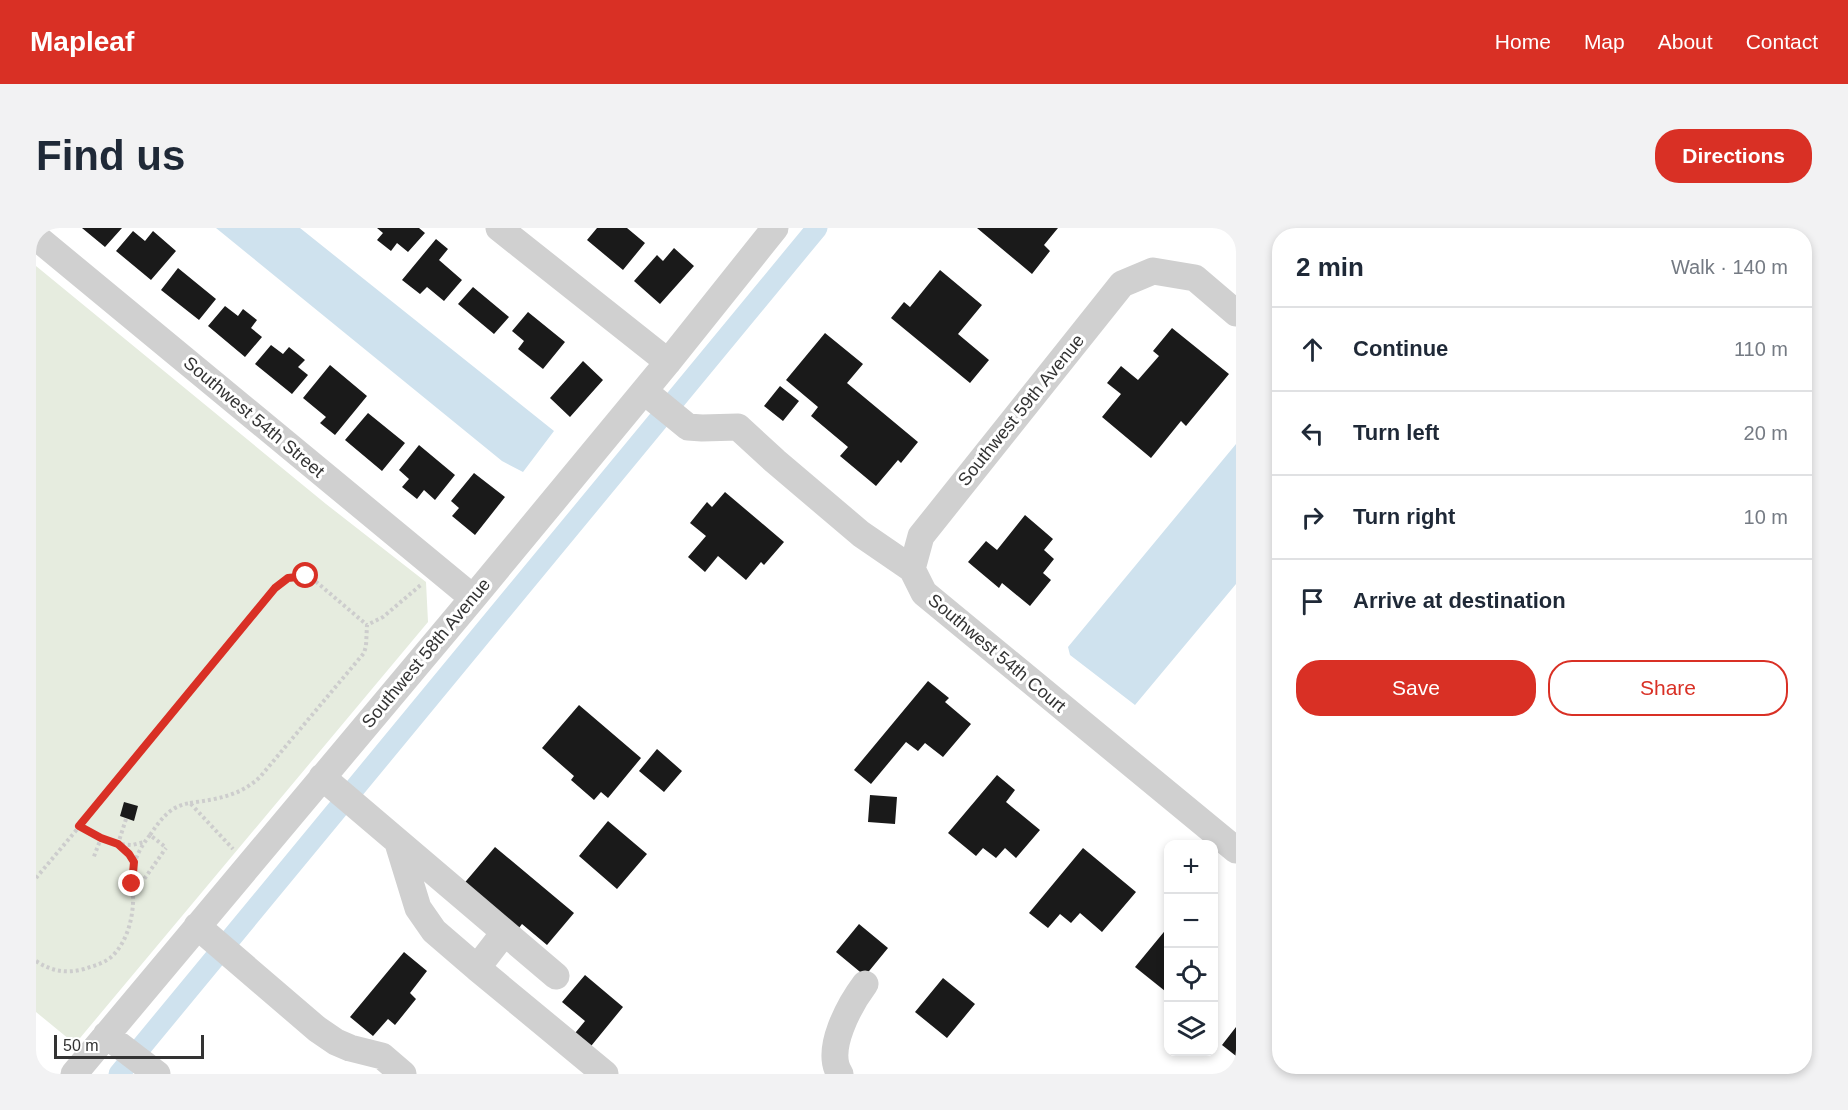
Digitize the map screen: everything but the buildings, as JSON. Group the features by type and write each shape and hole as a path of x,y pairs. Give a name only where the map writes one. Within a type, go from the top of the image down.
{"street":[{"path":"499,228 668,362"},
{"name":"Southwest 58th Avenue","path":"74,1074 212,939 322,777 668,362 775,228"},
{"name":"Southwest 54th Street","path":"36,237 473,598"},
{"name":"Southwest 59th Avenue","path":"912,569 921,536 1122,284 1153,271 1195,278 1236,313"},
{"name":"Southwest 54th Court","path":"644,391 688,427 738,427 861,534 912,569 924,593 1236,850"},
{"path":"322,777 556,976"},
{"path":"398,843 418,908 434,931 605,1074"},
{"path":"477,968 504,933"},
{"path":"212,939 317,1029 350,1048 382,1056 403,1074"},
{"path":"840,1074 836,1067 835,1044 852,1001 865,984"},
{"path":"112,1039 152,1070"}],"path":[{"path":"36,879 282,582 297,576 306,576 314,580 367,625"},
{"path":"367,625 383,617 423,583"},
{"path":"36,961 53,970 74,972 102,963 117,951 127,931 132,912 134,862 145,842 166,814 174,808 190,803 234,795 260,777 364,653 367,625"},
{"path":"190,803 234,850"},
{"path":"118,844 126,819"},
{"path":"79,826 118,844 132,845 145,842"},
{"path":"133,895 165,847 150,835"},
{"path":"93,859 101,838"},
{"path":"118,844 134,862"}],"shaded area":[{"path":"36,266 326,504 426,582 428,622 75,1044 36,1012"}],"water":[{"path":"216,228 300,228 554,431 523,472 502,461"},
{"path":"1236,444 1236,584 1135,705 1070,655 1068,647"}],"waterway":[{"path":"119,1074 817,228"}],"route":[{"path":"132,884 134,862 124,848 79,826 275,588 288,578 306,576"}]}
